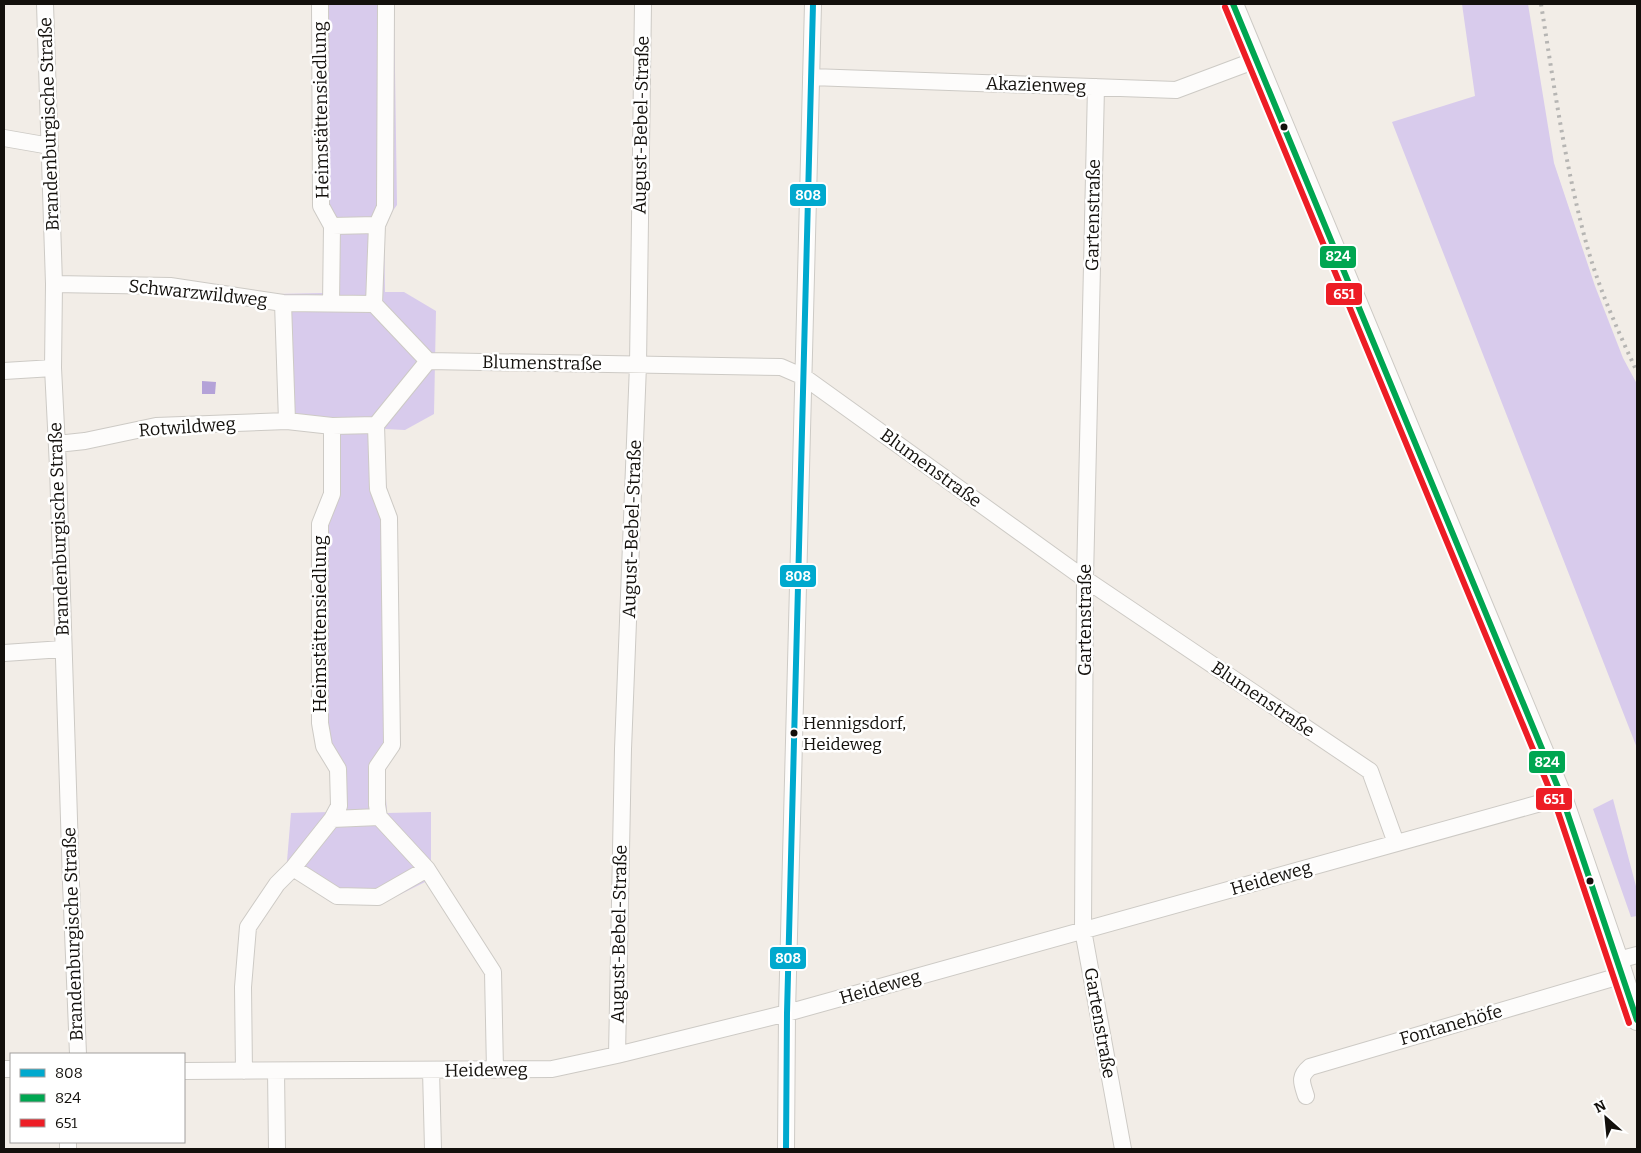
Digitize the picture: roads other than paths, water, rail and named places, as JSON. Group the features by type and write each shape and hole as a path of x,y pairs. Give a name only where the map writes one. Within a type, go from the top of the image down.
{"street":[{"name":"Brandenburgische Straße","path":"45,4 54,284 53,368 78,1053"},
{"name":"Heimstättensiedlung","path":"320,4 321,206 332,226 331,304"},
{"path":"386,4 385,207 377,225 374,304 428,361 376,425 378,489 390,518 392,745 377,767 377,805 379,817 427,869 493,972 495,1070"},
{"name":"August-Bebel-Straße","path":"617,1055 623,749 638,365 643,4"},
{"path":"786,1149 787,1013 813,4"},
{"path":"1233,4 1562,797 1626,963 1637,1020"},
{"name":"Akazienweg","path":"810,77 1176,90 1256,60"},
{"name":"Gartenstraße","path":"1096,87 1085,579 1083,930 1124,1149"},
{"path":"4,138 50,146"},
{"path":"332,226 377,225"},
{"name":"Schwarzwildweg","path":"54,284 170,286 283,303"},
{"path":"374,304 283,303 287,421 332,426 376,425"},
{"name":"Blumenstraße","path":"428,361 781,368 804,377 1085,579 1370,771 1396,843"},
{"path":"4,371 53,368"},
{"name":"Rotwildweg","path":"57,444 85,441 156,426 287,421"},
{"name":"Heimstättensiedlung","path":"244,1071 244,986 248,927 277,884 293,868 332,819 339,806 338,770 324,746 320,723 320,524 332,494 332,426"},
{"path":"4,653 63,649"},
{"name":"Heideweg","path":"185,1071 552,1069 787,1013 1562,797"},
{"path":"332,819 379,817"},
{"path":"293,868 337,896 378,897 427,869"},
{"name":"Fontanehöfe","path":"1306,1096 1302,1076 1310,1067 1458,1023 1626,963"},
{"path":"431,1070 433,1149"},
{"path":"276,1071 278,1149"}],"railway":[{"path":"1541,4 1555,95 1579,216 1603,294 1637,372"}],"place":[{"name":"Hennigsdorf, Heideweg","path":"794,733"}]}
